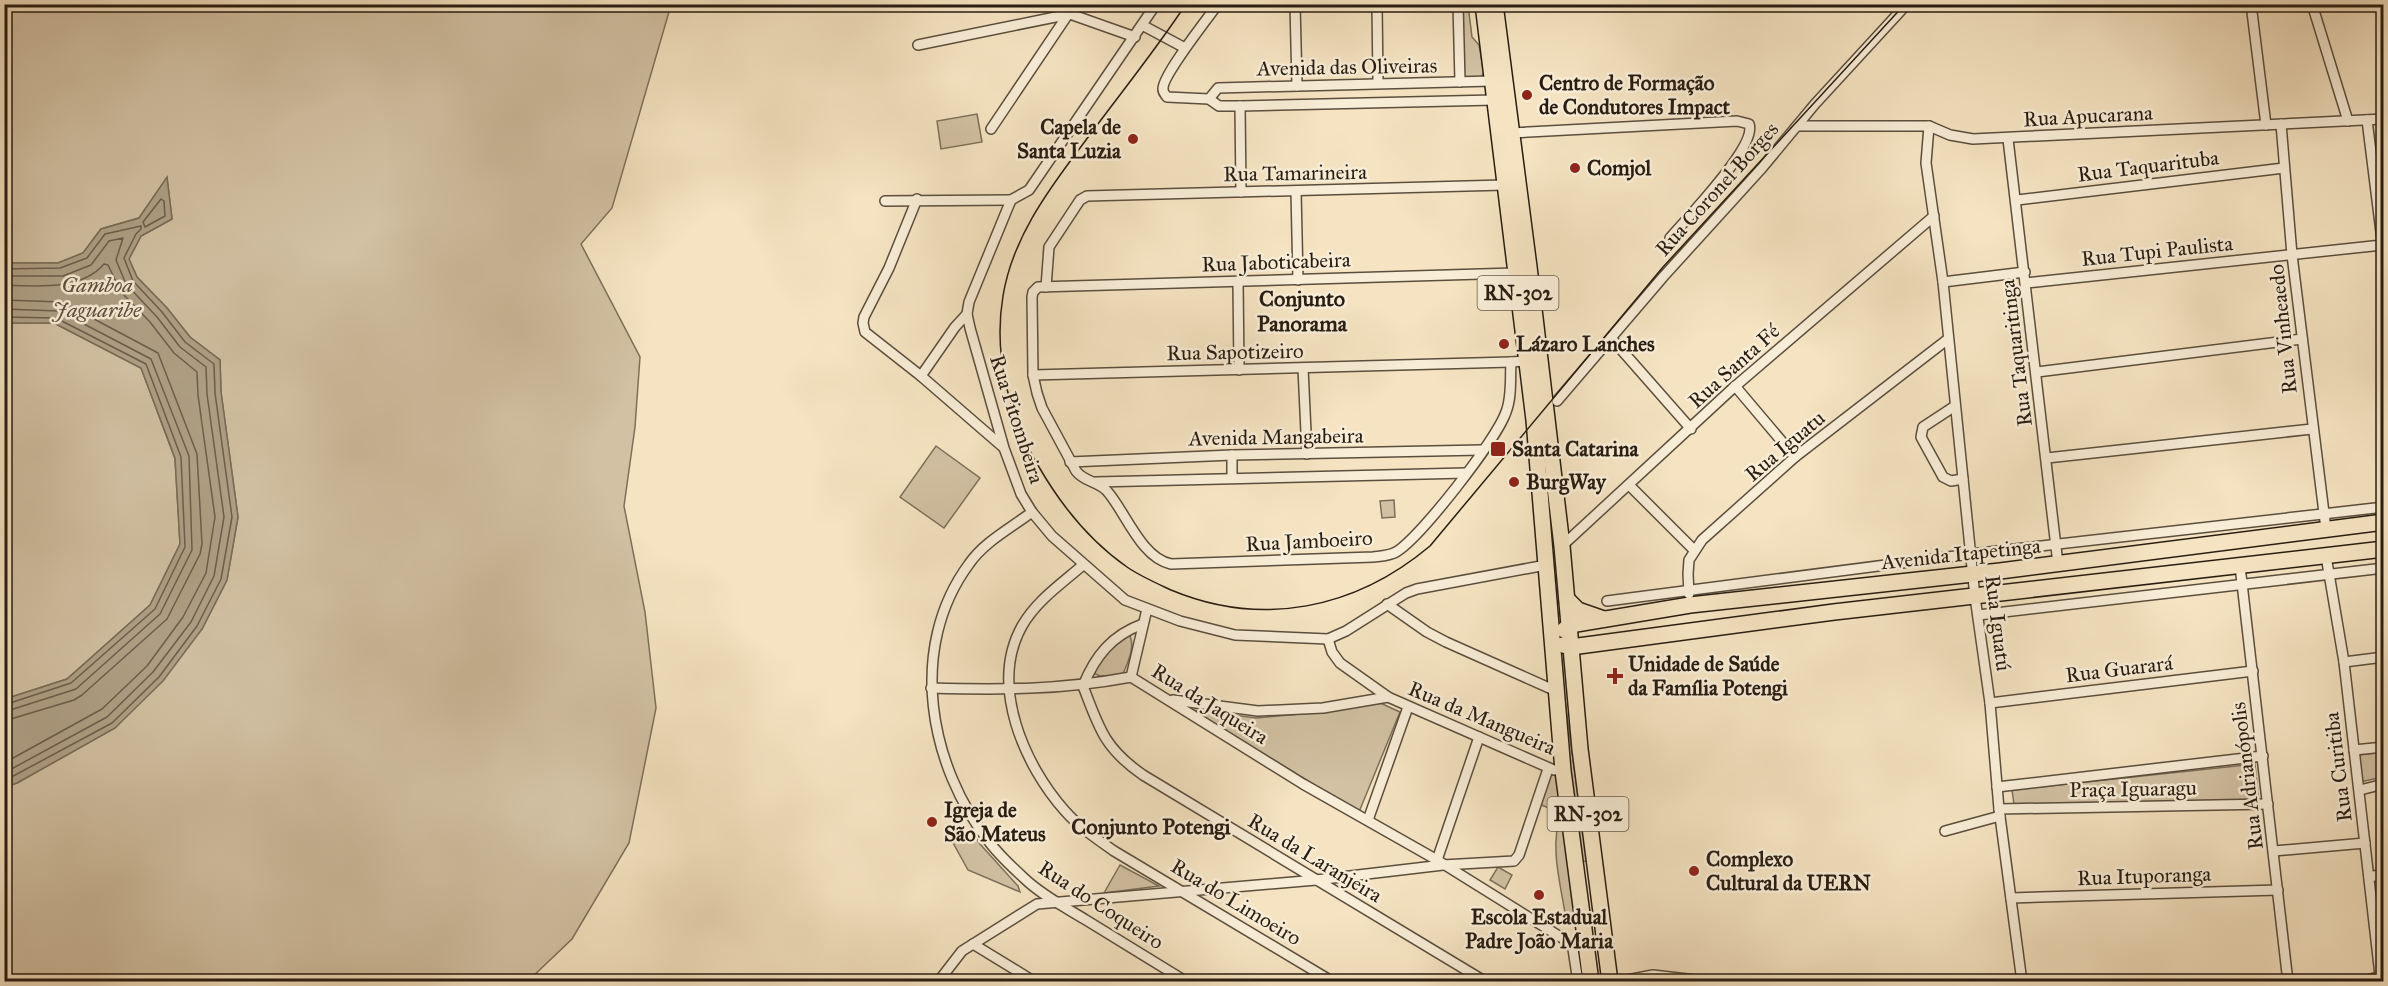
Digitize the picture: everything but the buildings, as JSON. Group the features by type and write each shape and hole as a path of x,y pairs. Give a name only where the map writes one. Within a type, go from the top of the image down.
{"main road":[{"name":"RN-302","path":"1483,4 1515,273 1518,362 1534,420 1554,642 1556,770 1577,869 1591,981"},
{"name":"RN-302","path":"1495,4 1562,546 1580,749 1610,981"},
{"name":"Avenida Itapetinga","path":"1570,625 1606,620 1690,598 1854,587 2142,553 2325,522 2384,522"},
{"name":"Avenida Itapetinga","path":"1571,647 1834,612 2384,549"},
{"path":"2142,553 2144,577"},
{"path":"2100,558 2103,582"},
{"path":"1854,587 1856,610"},
{"path":"1831,589 1834,612"},
{"path":"1567,599 1578,610 1606,620"},
{"path":"1570,625 1554,642 1571,647"},
{"path":"1577,869 1584,870 1588,877 1594,916 1603,933"}],"street":[{"path":"885,201 1011,200 1029,190 1156,4"},
{"path":"1142,26 1185,48 1218,4"},
{"path":"1295,4 1297,86"},
{"path":"1377,4 1378,83"},
{"path":"1458,4 1460,82"},
{"name":"Rua Coronel Borges","path":"1557,401 1797,126 1907,4"},
{"path":"2252,4 2266,125"},
{"path":"2312,4 2348,121"},
{"path":"918,45 1073,9 1135,37"},
{"path":"991,129 1073,9"},
{"name":"Avenida das Oliveiras","path":"1185,48 1163,84 1163,92 1169,98 1209,99 1219,106 1494,100"},
{"name":"Avenida das Oliveiras","path":"1209,99 1218,88 1492,81"},
{"path":"1240,106 1241,192"},
{"name":"Rua Apucarana","path":"1797,126 1929,126 1962,138 2008,139 2384,119"},
{"path":"2367,120 2380,203 2384,256"},
{"path":"1511,133 1737,121 1749,124 1751,129 1748,141 1732,166 1670,238"},
{"name":"Rua Vinheaedo","path":"2281,124 2292,255 2325,522"},
{"name":"Rua Iguatú","path":"1929,126 1926,163 1943,282 1972,574 1990,703 1997,787 2022,981"},
{"name":"Rua Taquaritinga","path":"2008,139 2017,200 2058,564"},
{"name":"Rua Taquarituba","path":"2017,200 2284,168"},
{"name":"Rua Tamarineira","path":"1042,287 1048,247 1080,200 1087,196 1504,185"},
{"path":"1296,191 1298,280"},
{"path":"917,199 889,268 864,317 866,332 1004,448"},
{"path":"921,376 955,327 967,314 973,290 1011,200"},
{"name":"Rua Santa Fé","path":"1562,546 1735,387 1934,216"},
{"name":"Rua Tupi Paulista","path":"2026,283 2382,245"},
{"path":"1943,282 2025,272"},
{"name":"Rua Jaboticabeira","path":"1042,287 1515,273"},
{"path":"1238,281 1239,370"},
{"path":"1042,287 1032,297 1033,375 1042,408 1070,462 1081,477 1094,482"},
{"name":"Rua Pitombeira","path":"967,314 1004,448 1021,494 1032,512 1052,536 1083,565 1118,595 1147,609 1189,624 1235,636 1328,639 1346,631 1387,604 1417,589 1546,566"},
{"path":"1611,338 1691,429"},
{"name":"Rua Iguatu","path":"1694,550 1701,540 1795,457 1948,339"},
{"path":"2037,372 2302,339"},
{"name":"Rua Sapotizeiro","path":"1033,375 1518,362"},
{"name":"Rua Jamboeiro","path":"1094,482 1108,493 1130,526 1160,560 1171,564 1374,557 1393,554 1409,542 1439,508 1500,424 1508,409 1518,362"},
{"path":"1303,369 1307,454"},
{"path":"1735,387 1795,457"},
{"path":"1955,406 1923,427 1920,437 1943,477 1951,481 1963,479"},
{"path":"2047,458 2312,429"},
{"name":"Avenida Mangabeira","path":"1070,462 1232,455 1482,450"},
{"path":"1232,455 1232,478"},
{"name":"Avenida Mangabeira","path":"1094,482 1466,473"},
{"path":"1629,485 1694,550 1689,560 1690,598"},
{"name":"Avenida Itapetinga","path":"1607,601 1690,598 1971,554 2325,522 2384,507"},
{"name":"Rua do Coqueiro","path":"1032,512 988,544 969,562 957,583 940,627 932,667 931,688 933,712 942,748 965,803 991,844 1027,881 1055,901 1187,981"},
{"name":"Rua Curitiba","path":"2326,556 2344,662 2382,975"},
{"name":"Rua do Limoeiro","path":"1083,565 1030,613 1020,628 1012,654 1008,690 1015,717 1035,770 1066,813 1085,831 1114,851 1333,981"},
{"name":"Rua Adrianópolis","path":"2240,566 2288,980"},
{"path":"1978,615 2384,568"},
{"path":"1387,604 1427,632 1446,642 1556,686"},
{"path":"1131,677 1147,609"},
{"path":"1083,686 1095,660 1104,648 1129,629 1143,624"},
{"name":"Rua da Mangueira","path":"1328,639 1332,652 1340,663 1388,697 1556,770"},
{"path":"2344,662 2384,657"},
{"name":"Rua Guarará","path":"1990,703 2253,671"},
{"name":"Rua da Jaqueira","path":"931,688 1008,690 1083,686 1131,677 1303,784 1440,862 1570,943 1575,957 1578,981"},
{"name":"Rua da Laranjeira","path":"1083,686 1100,731 1111,748 1125,762 1316,880 1486,981"},
{"name":"Rua da Mangueira","path":"1170,700 1258,711 1323,708 1388,697"},
{"path":"1368,820 1408,707"},
{"path":"1440,862 1479,737"},
{"path":"2354,750 2384,747"},
{"name":"Praça Iguaragu","path":"1997,787 2263,756"},
{"path":"938,981 957,956 1037,904 1316,880 1440,862 1514,861 1519,855 1556,770"},
{"path":"2360,790 2384,784"},
{"name":"Praça Iguaragu","path":"1945,831 2000,812 2268,804"},
{"path":"2274,851 2365,843"},
{"path":"2369,877 2384,874"},
{"name":"Rua Ituporanga","path":"2011,898 2278,890"},
{"path":"973,944 1035,981"},
{"path":"1617,981 1653,975 1713,981"},
{"path":"2362,981 2382,975"},
{"path":"2207,981 2288,980"}],"shaded area":[{"path":"5,5 671,5 612,208 581,244 640,357 635,427 624,506 645,612 656,708 629,843 572,939 528,981 5,981 5,787 17,783 115,728 202,629 227,580 238,517 221,392 220,360 190,337 167,308 137,277 129,259 141,236 172,219 167,178 139,218 101,229 83,253 58,263 5,263"},
{"path":"1461,5 1468,5 1472,37 1479,45 1484,73 1481,77 1464,77"},
{"path":"977,114 982,142 941,149 937,121"},
{"path":"5,323 54,323 141,368 175,459 180,544 150,605 67,679 5,699"},
{"path":"936,446 980,478 944,528 900,497"},
{"path":"1394,500 1395,517 1382,518 1380,501"},
{"path":"1129,633 1132,644 1129,660 1122,676 1100,676 1091,672 1112,646"},
{"path":"1562,679 1587,861 1579,862 1565,756"},
{"path":"1376,701 1400,712 1359,812 1192,710 1257,718 1311,713"},
{"path":"2383,752 2383,777 2360,782 2359,755"},
{"path":"2255,764 2259,802 2014,804 2012,790"},
{"path":"1550,771 1558,773 1579,918 1566,919 1559,879 1556,839 1561,813 1539,804"},
{"path":"973,832 980,844 1018,886 1020,892 968,870 952,841"},
{"path":"1120,865 1159,886 1104,893"},
{"path":"1498,867 1512,875 1505,889 1490,880"}],"water":[{"name":"Gamboa Jaguaribe","path":"167,177 172,219 141,236 129,259 137,277 167,308 190,337 220,360 221,392 238,517 227,580 202,629 163,681 115,728 17,783 5,787 5,699 67,679 150,605 180,544 175,458 141,368 54,323 5,323 5,263 58,263 83,253 101,229 139,218"}],"tram line":[{"path":"1186,4 1055,182 1022,236 1007,275 1003,296 1000,318 1002,363 1012,406 1028,448 1067,509 1101,546 1132,570 1171,590 1205,602 1239,608 1273,609 1306,606 1339,598 1371,585 1401,568 1430,546 1663,267 1905,4"}],"place":[{"name":"Centro de Formação de Condutores Impact","path":"1527,95"},
{"name":"Capela de Santa Luzia","path":"1133,139"},
{"name":"Comjol","path":"1575,168"},
{"name":"Lázaro Lanches","path":"1504,344"},
{"name":"Santa Catarina","path":"1498,449"},
{"name":"BurgWay","path":"1514,482"},
{"name":"Unidade de Saúde da Família Potengi","path":"1615,676"},
{"name":"Igreja de São Mateus","path":"932,822"},
{"name":"Complexo Cultural da UERN","path":"1694,871"},
{"name":"Escola Estadual Padre João Maria","path":"1539,895"}],"district":[{"name":"Conjunto Panorama","path":"1302,310"},
{"name":"Conjunto Potengi","path":"1151,826"}]}
